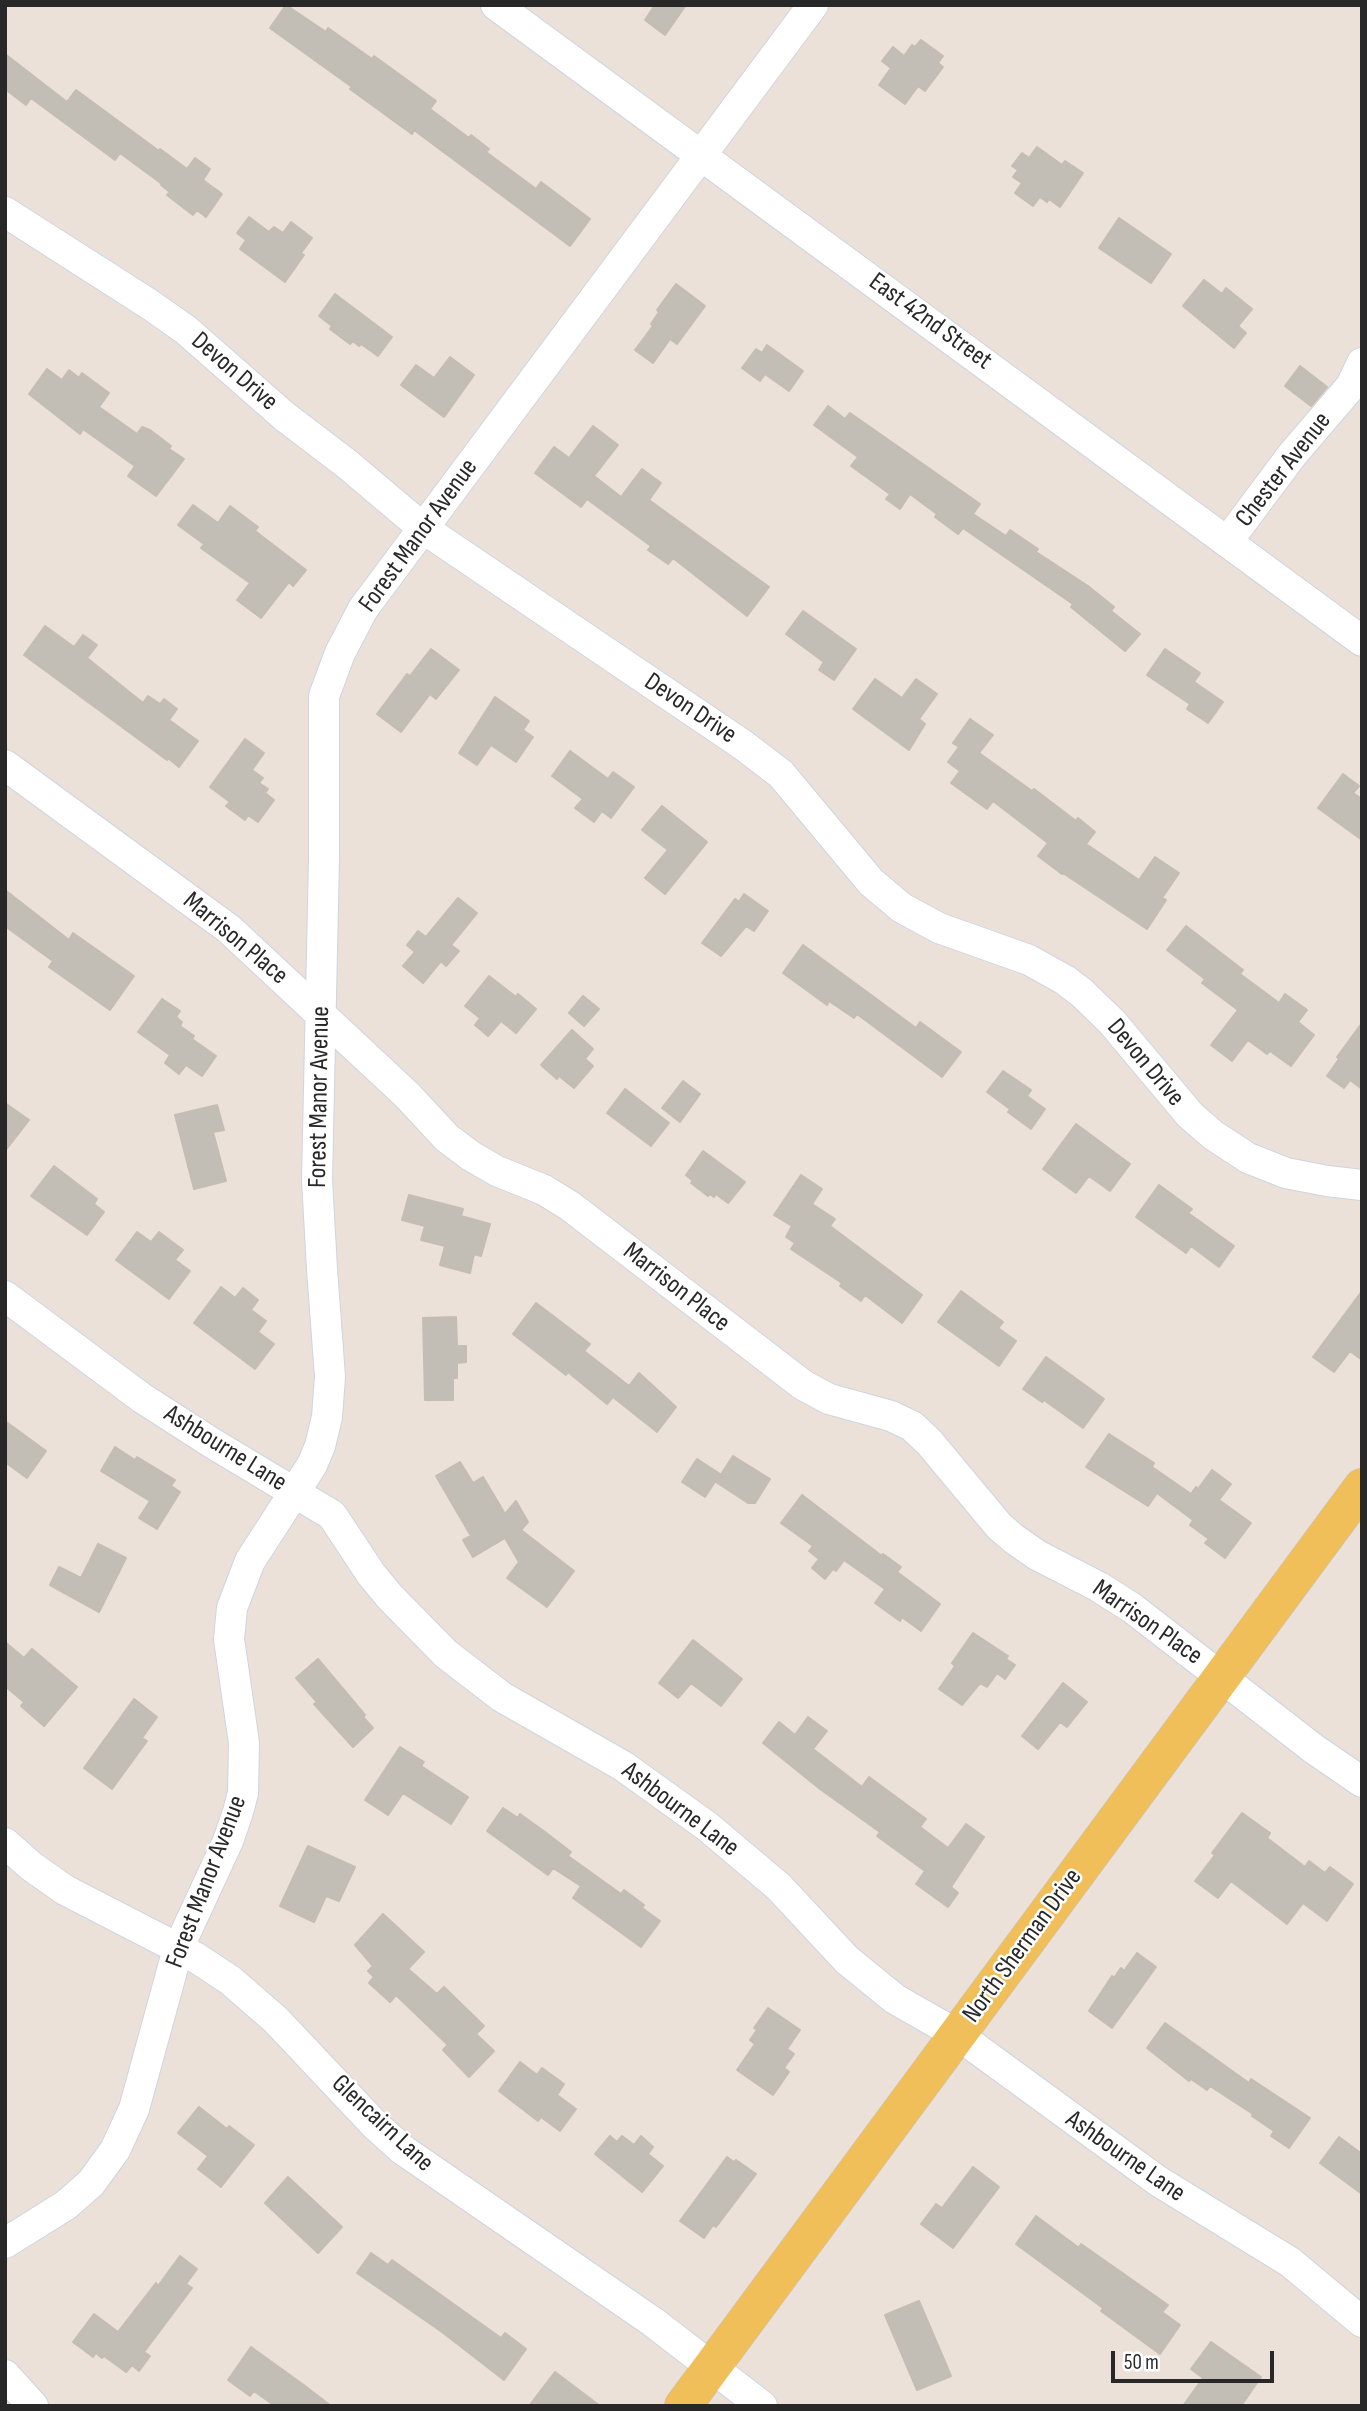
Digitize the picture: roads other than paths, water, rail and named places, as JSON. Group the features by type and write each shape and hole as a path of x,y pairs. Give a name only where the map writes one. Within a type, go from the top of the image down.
{"main road":[{"name":"North Sherman Drive","path":"683,2406 1362,1487"}],"street":[{"name":"East 42nd Street","path":"496,5 1362,641"},
{"name":"Forest Manor Avenue","path":"5,2243 73,2200 91,2183 115,2150 134,2109 178,1949 228,1841 243,1793 244,1743 229,1639 232,1608 250,1561 296,1493 320,1446 330,1397 317,1180 324,849 324,696 363,609 813,5"},
{"name":"Devon Drive","path":"5,212 186,330 284,416 347,464 424,530 743,745 781,774 871,882 902,908 939,928 1029,960 1065,980 1112,1022 1190,1115 1213,1135 1248,1158 1286,1173 1362,1185"},
{"name":"Chester Avenue","path":"1227,541 1292,455 1351,386 1362,363"},
{"name":"Marrison Place","path":"5,765 229,929 407,1095 447,1138 471,1156 497,1171 544,1190 570,1206 803,1385 829,1399 891,1416 912,1426 929,1442 999,1526 1014,1539 1037,1555 1099,1587 1132,1608 1314,1749 1362,1782"},
{"name":"Ashbourne Lane","path":"5,1297 142,1398 332,1515 371,1574 446,1654 502,1697 623,1766 667,1795 779,1887 862,1974 912,2011 958,2035 1141,2170 1290,2262 1362,2322"},
{"name":"Glencairn Lane","path":"5,1843 65,1890 230,1979 276,2020 375,2124 413,2158 653,2322 762,2406"},
{"path":"5,2375 33,2406"}]}
